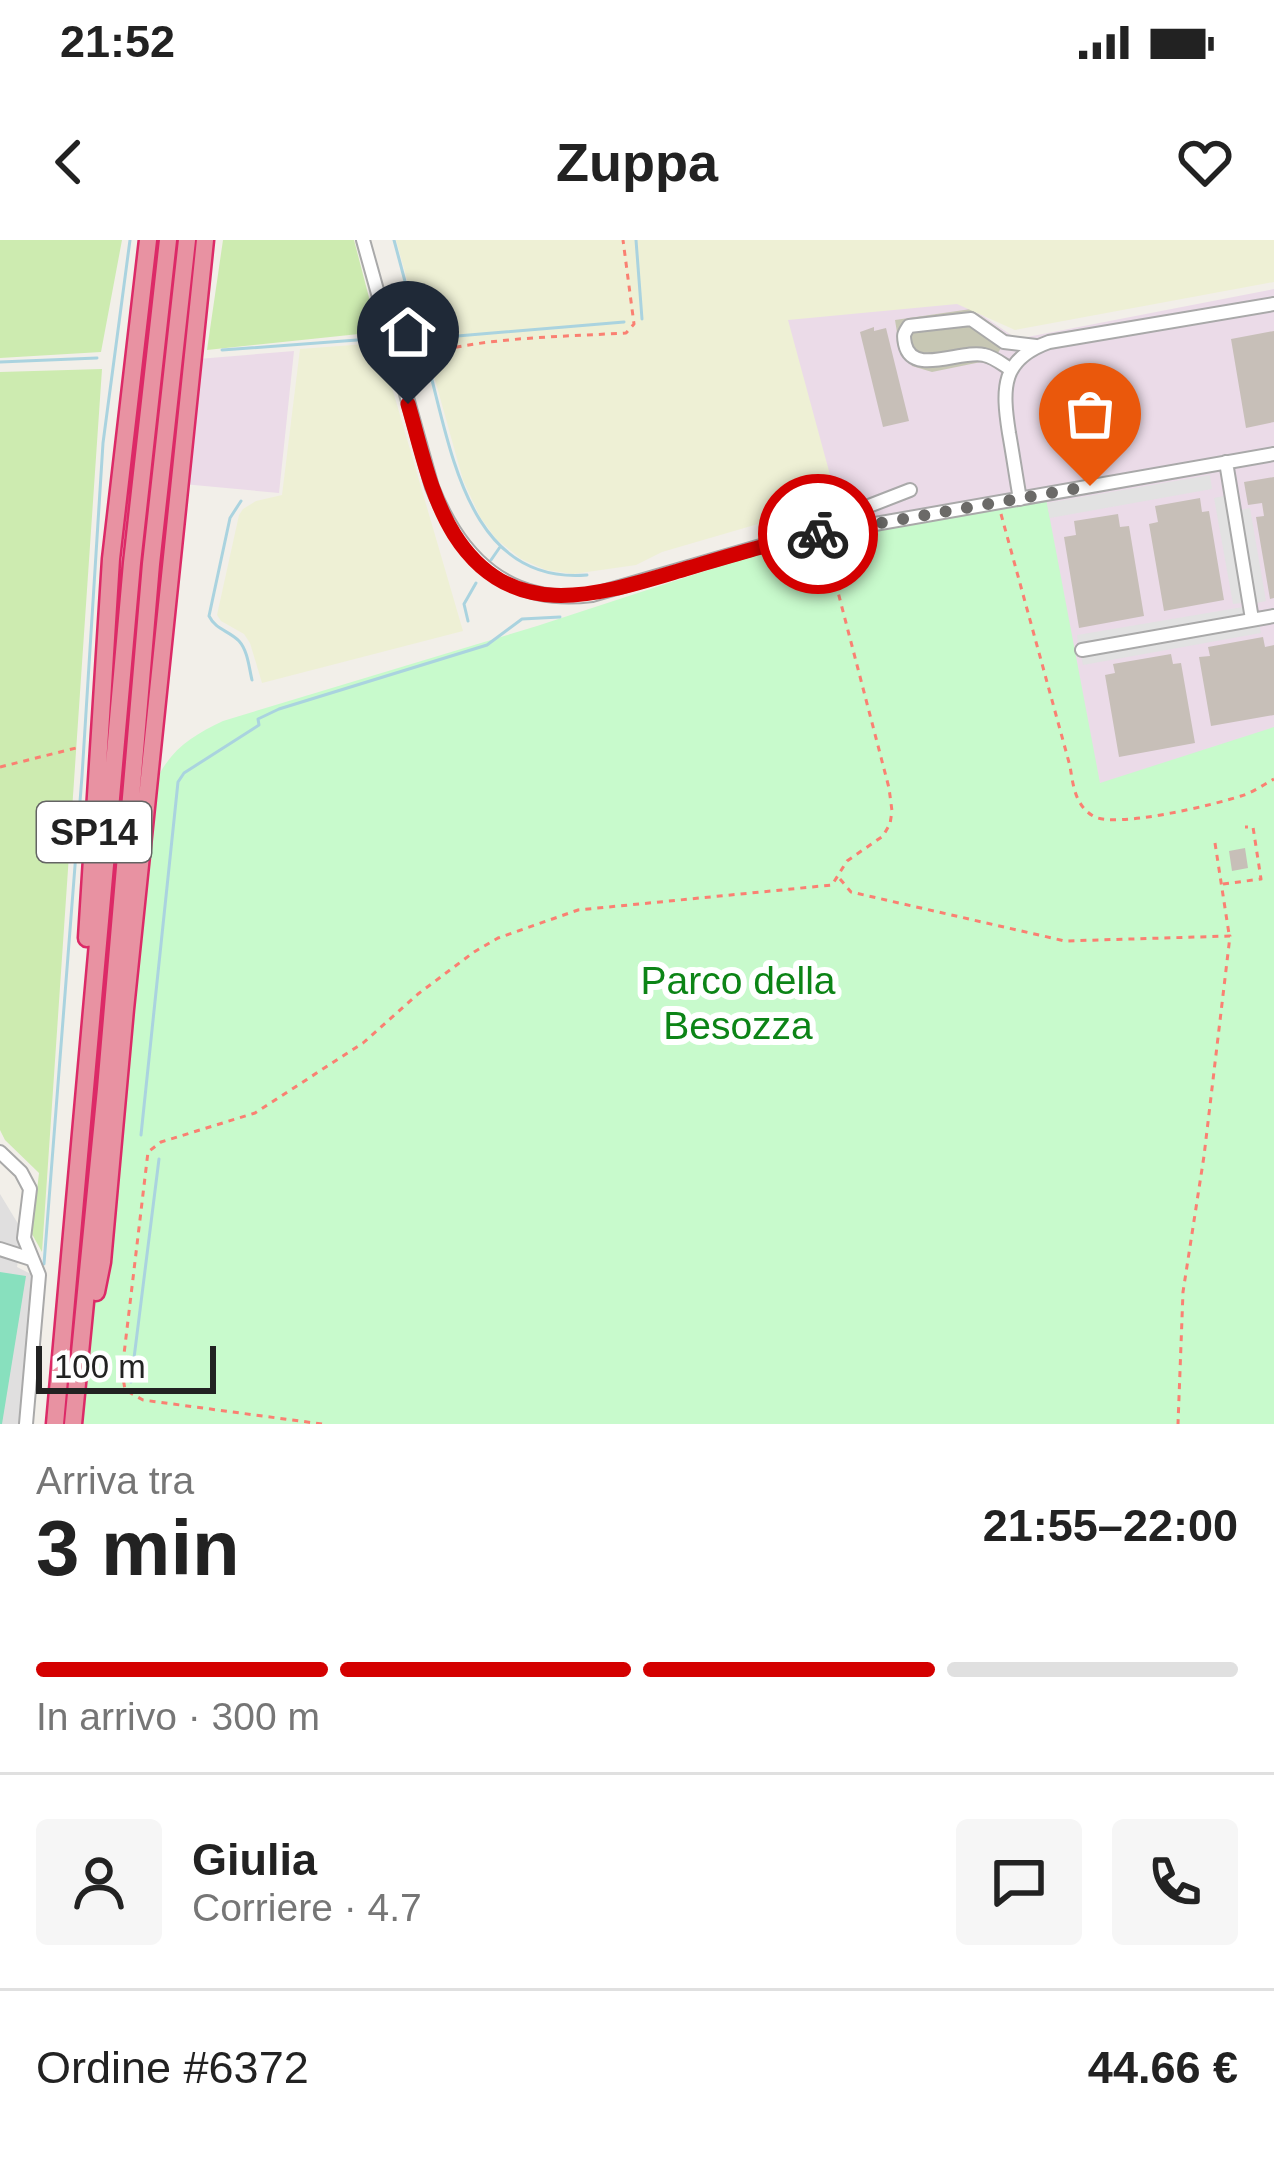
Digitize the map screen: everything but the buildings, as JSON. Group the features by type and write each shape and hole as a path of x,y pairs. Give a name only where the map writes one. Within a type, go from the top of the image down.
{"highway":[{"name":"SP14","path":"45,1424 81,1040 111,559 148,240"},
{"name":"SP14","path":"55,1424 130,586 168,240"},
{"name":"SP14","path":"73,1424 151,564 188,240"},
{"name":"SP14","path":"79,1369 102,1262 205,240"}],"street":[{"path":"363,240 432,487 450,527 480,564 520,588 552,596 619,589 778,541 1274,454"},
{"path":"1020,499 1004,405 1010,369 1027,352 1049,342 1274,304"},
{"path":"1010,369 982,353 920,361 910,357 904,333 909,326 971,320 1004,342 1037,346"},
{"path":"1226,462 1252,620"},
{"path":"864,525 861,509 910,490"},
{"path":"1082,650 1274,616"},
{"path":"0,1152 17,1167 30,1189 24,1238 39,1271 26,1424"},
{"path":"0,1249 32,1260"}],"path":[{"path":"396,363 428,352 526,338 626,333 634,324 623,240"},
{"path":"1004,518 1075,792 1085,810 1106,821 1126,821 1244,796 1274,778"},
{"path":"322,1424 143,1400 125,1390 122,1371 140,1205 146,1158 153,1145 255,1113 363,1043 418,994 498,938 578,910 832,885 847,861 884,836 892,811 830,532"},
{"path":"0,767 80,747"},
{"path":"1223,884 1261,879 1253,826 1244,827"},
{"path":"1178,1424 1183,1292 1230,936 1215,843"},
{"path":"839,878 850,892 1065,941 1230,936"}],"shaded area":[{"path":"396,240 1274,240 1274,282 1015,330 957,304 788,320 839,508 779,518 662,552 636,565 573,574 546,570 521,559 496,539 480,517 463,480"},
{"path":"942,288 1017,339 1274,289 1274,736 1098,784 836,534 780,303"},
{"path":"971,309 1009,336 990,365 981,362 932,372 912,366 899,345 895,320"},
{"path":"379,343 463,631 262,683 250,643 217,615 239,515 256,501 282,495 300,349"},
{"path":"294,351 279,493 183,484 198,359"},
{"path":"1210,475 1212,489 1050,518 1047,503"},
{"path":"1224,496 1243,603 1233,604 1214,498"},
{"path":"1250,508 1266,601 1257,603 1241,510"},
{"path":"1243,607 1245,616 1078,645 1077,635"},
{"path":"1259,623 1261,633 1083,665 1081,655"},
{"path":"0,1194 23,1232 17,1267 35,1276 21,1424 0,1424"}],"green space":[{"path":"0,240 122,240 101,352 0,358"},
{"path":"223,240 354,240 378,332 207,350"},
{"path":"102,369 42,1252 32,1234 39,1173 0,1130 0,372"},
{"name":"Parco della Besozza","path":"1045,493 1100,783 1274,727 1274,1424 75,1424 122,922 160,773 179,748 223,721 803,539"},
{"path":"0,1272 26,1276 2,1424 0,1424"}],"waterway":[{"path":"44,1264 103,443 130,240"},
{"path":"394,240 423,349"},
{"path":"636,240 642,319"},
{"path":"421,334 434,338 624,322"},
{"path":"222,350 357,340"},
{"path":"0,362 97,358"},
{"path":"427,361 457,469 490,534 515,558 547,572 587,575"},
{"path":"241,501 230,518 209,616 242,645 252,680"},
{"path":"491,560 500,547"},
{"path":"468,621 464,604 476,583"},
{"path":"141,1135 178,782 184,773 279,709 487,645 522,619 560,617"},
{"path":"131,1382 159,1159"}],"way so far":[{"path":"818,534 1090,486"}],"route":[{"path":"408,404 432,487 454,533 485,568 532,592 565,597 598,594 778,541 818,534"}]}
